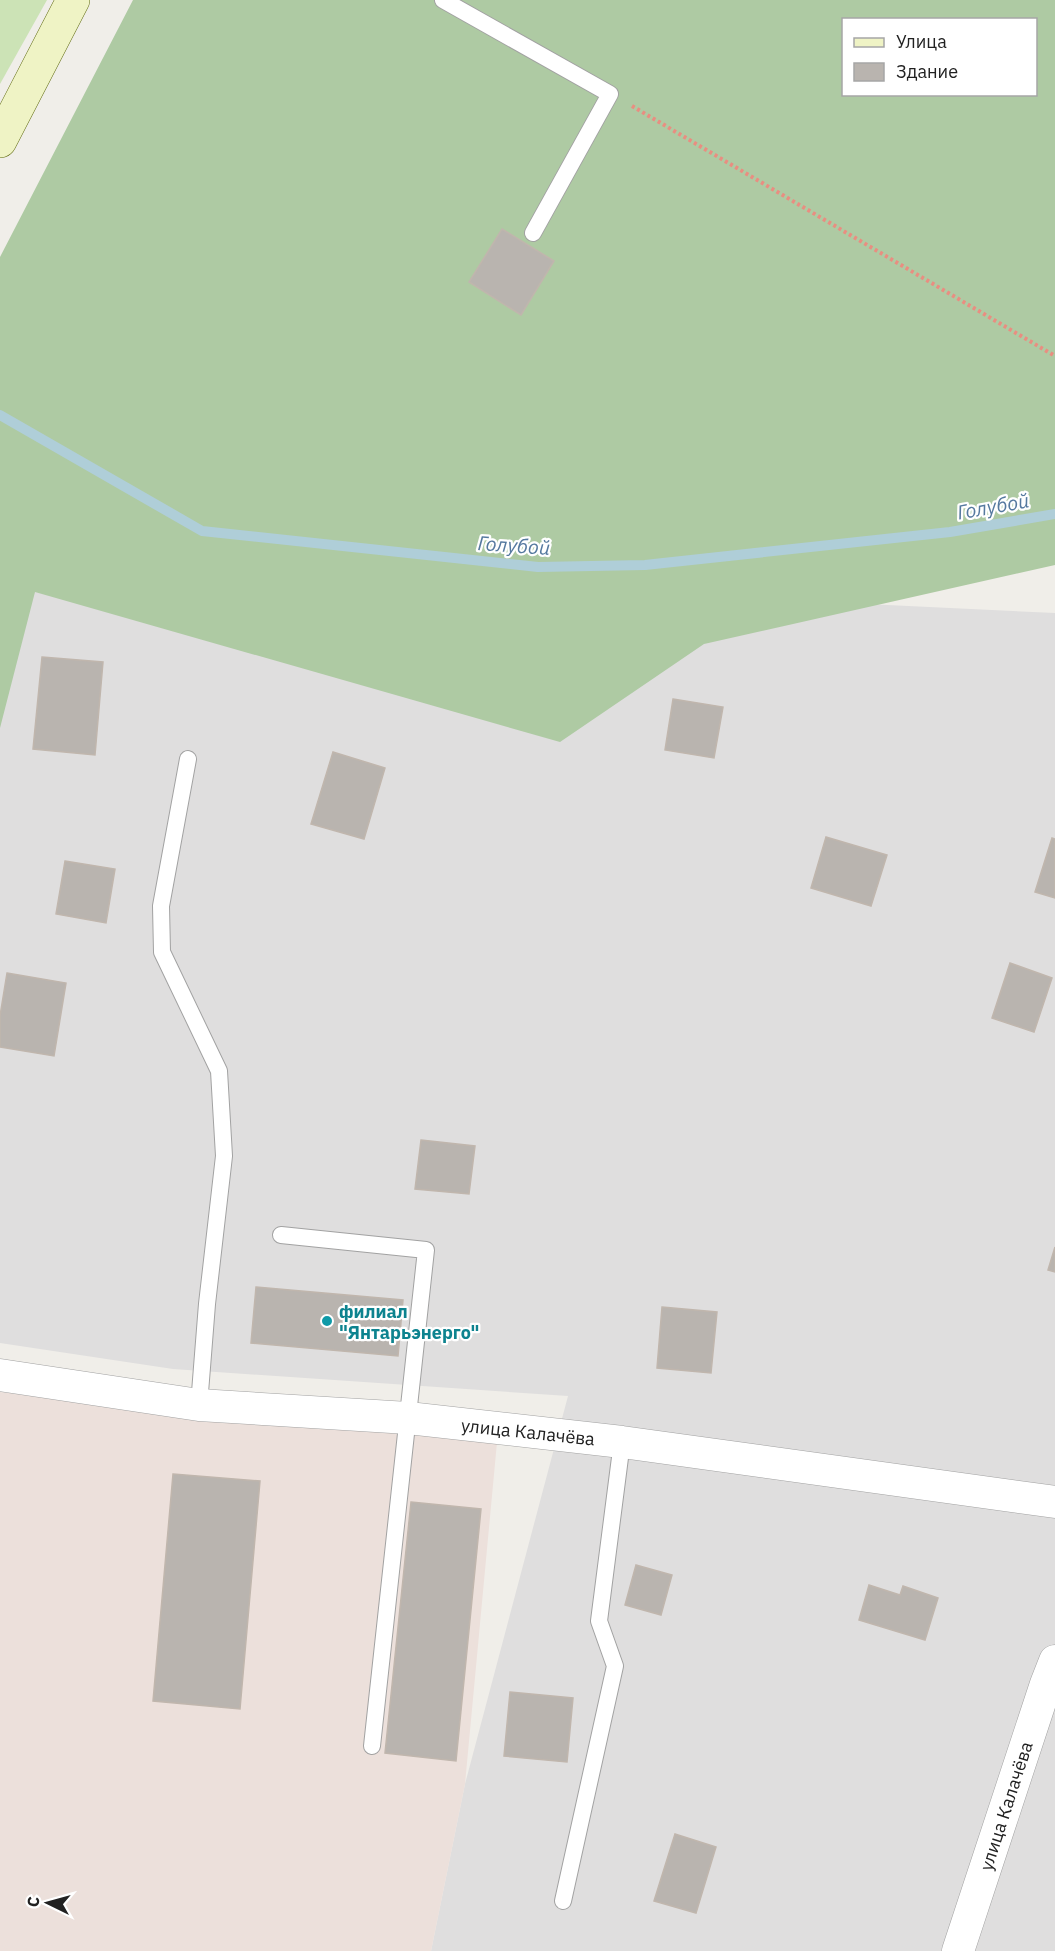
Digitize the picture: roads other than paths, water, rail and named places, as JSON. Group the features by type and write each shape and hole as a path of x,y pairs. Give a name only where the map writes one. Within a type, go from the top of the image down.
{"street":[{"path":"0,141 73,0"},
{"name":"улица Калачёва","path":"0,1375 199,1404 408,1418 621,1442 1055,1502"},
{"name":"улица Калачёва","path":"958,1951 1055,1661"}],"lane":[{"path":"443,0 610,93 533,233"},
{"path":"188,759 161,906 161,918 162,952 219,1071 224,1156 207,1304 199,1404"},
{"path":"280,1235 426,1250 372,1746"},
{"path":"563,1901 615,1666 599,1621 621,1442"}],"waterway":[{"name":"Голубой","path":"0,415 202,531 538,567 645,565 950,532 1055,514"}],"place":[{"name":"филиал \"Янтарьэнерго\"","path":"327,1321"}]}
